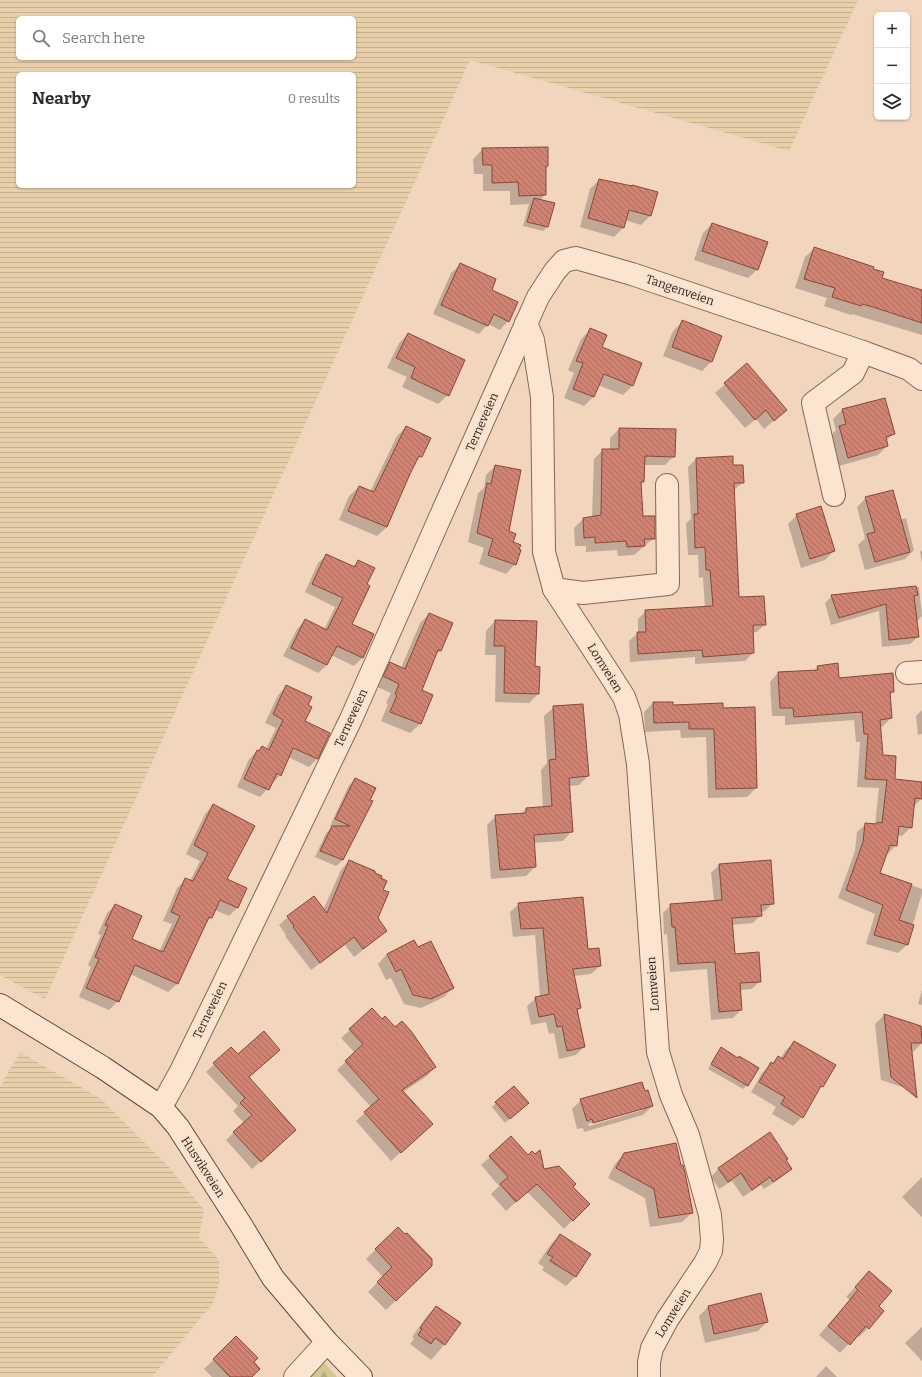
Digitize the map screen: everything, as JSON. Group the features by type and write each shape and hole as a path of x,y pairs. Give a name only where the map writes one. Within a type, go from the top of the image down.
{"street":[{"name":"Tangenveien","path":"526,323 538,297 555,271 564,261 576,258 632,274 863,352 909,369 922,378"},
{"name":"Lomveien","path":"526,323 533,340 542,396 544,552 554,589 624,697 630,714 638,764 658,1052 671,1095 688,1135 710,1215 712,1240 710,1251 705,1264 667,1320 652,1348 649,1362 649,1377"},
{"name":"Terneveien","path":"161,1107 222,987 351,719 526,323"},
{"path":"834,496 813,403 854,373 863,352"},
{"path":"554,589 583,593 668,584 668,485"},
{"name":"Husvikveien","path":"0,1005 14,1012 102,1067 161,1107 178,1127 241,1224 273,1278 327,1342 361,1377"},
{"path":"295,1377 327,1342"}],"shaded area":[{"path":"0,0 858,0 789,151 470,60 45,999 0,975"},
{"path":"20,1052 101,1099 168,1166 204,1210 199,1238 219,1260 219,1284 213,1303 152,1377 0,1377 0,1087"}],"green space":[{"path":"320,1358 337,1377 304,1377"}],"building":[{"path":"548,147 548,166 546,166 546,195 519,196 518,182 492,183 492,165 483,165 482,148"},
{"path":"599,179 632,185 658,192 651,216 629,210 624,228 588,218"},
{"path":"534,198 555,203 548,227 527,222"},
{"path":"712,223 768,242 758,270 702,251"},
{"path":"814,247 874,267 873,269 884,272 882,278 922,290 922,323 873,307 862,304 861,306 832,297 835,288 804,279"},
{"path":"460,263 496,279 492,290 518,302 509,322 494,314 488,326 441,305"},
{"path":"682,320 722,336 712,362 672,347"},
{"path":"590,328 607,335 602,347 642,363 633,386 604,374 594,397 573,389 583,363 576,361"},
{"path":"408,333 465,360 449,396 411,378 415,367 396,358"},
{"path":"747,363 787,410 774,421 766,410 755,420 724,383"},
{"path":"885,398 895,434 886,437 888,446 848,458 839,426 846,424 842,409"},
{"path":"406,426 431,438 422,457 419,456 410,474 387,527 348,511 359,486 374,492"},
{"path":"619,428 676,429 675,457 645,456 644,482 641,482 643,516 655,516 655,539 644,539 645,546 627,547 626,541 595,543 595,537 584,538 583,518 601,515 602,449 619,449"},
{"path":"733,456 733,465 743,465 744,483 734,483 739,597 764,596 766,625 753,625 754,653 703,657 702,650 638,654 637,632 646,632 645,610 713,606 710,570 706,570 705,547 695,548 694,514 698,514 696,458"},
{"path":"495,465 521,470 509,531 516,534 513,542 521,545 519,549 521,550 516,565 488,555 493,539 477,533 487,483 491,484"},
{"path":"893,490 910,552 875,562 867,534 875,532 865,497"},
{"path":"821,506 835,551 810,559 796,514"},
{"path":"326,554 355,567 358,560 375,568 367,584 370,586 352,624 374,634 363,658 337,646 327,665 291,648 305,619 327,630 343,598 312,584"},
{"path":"916,586 918,595 914,596 919,637 889,640 886,604 839,618 831,595"},
{"path":"429,613 453,623 441,651 438,650 422,690 433,695 421,724 390,712 397,695 395,694 399,684 383,676 390,662 405,669"},
{"path":"495,620 537,621 535,666 540,667 539,694 504,693 505,646 494,646"},
{"path":"838,663 839,678 893,673 894,692 890,692 892,718 880,720 883,755 896,756 895,779 922,782 922,799 915,798 912,828 899,826 897,846 890,845 880,873 912,884 899,920 914,925 908,945 874,935 883,905 846,890 863,842 865,823 882,823 887,780 865,779 868,734 864,734 862,712 794,717 793,708 780,708 778,672 818,670 817,666"},
{"path":"286,685 312,697 308,705 312,707 305,721 330,733 318,759 293,748 281,776 277,773 269,790 244,779 257,750 259,751 262,746 269,750 283,720 273,714"},
{"path":"653,702 673,702 673,705 723,703 723,708 755,707 757,788 716,789 714,729 689,729 689,722 654,723"},
{"path":"583,704 589,776 569,778 573,832 534,835 536,867 500,870 495,815 526,813 526,808 552,806 549,760 556,759 553,706"},
{"path":"355,778 376,788 370,800 373,801 343,860 320,851 332,826 350,826 335,819"},
{"path":"213,804 255,826 227,879 247,888 238,908 220,900 212,918 209,917 178,984 135,965 119,1002 86,988 99,959 95,957 108,926 105,925 115,904 142,916 132,939 163,952 180,916 171,912 185,878 193,881 208,853 194,845"},
{"path":"349,860 375,871 375,873 382,876 381,878 387,881 383,890 389,892 378,918 387,931 363,949 354,937 320,963 293,927 294,926 287,916 314,896 327,913"},
{"path":"771,860 774,904 761,905 762,916 732,918 735,954 759,952 761,982 740,983 742,1010 719,1012 715,962 678,964 675,927 672,927 670,904 722,900 719,864"},
{"path":"583,897 588,949 599,948 601,966 573,969 581,1008 577,1009 585,1047 567,1051 562,1026 557,1027 554,1014 539,1017 535,997 549,994 543,928 521,929 518,903"},
{"path":"414,940 418,947 431,941 454,988 431,999 413,995 401,969 396,972 387,954"},
{"path":"372,1008 382,1019 385,1016 395,1027 402,1021 411,1031 436,1067 402,1090 433,1124 401,1153 364,1112 379,1099 345,1061 363,1044 349,1029"},
{"path":"884,1014 921,1026 922,1043 911,1043 917,1098 891,1077"},
{"path":"264,1031 280,1050 249,1077 296,1130 261,1162 233,1132 252,1115 240,1103 245,1098 213,1063 231,1047 238,1054"},
{"path":"794,1041 836,1065 823,1087 821,1086 803,1118 781,1104 785,1097 759,1082 771,1062 773,1064 778,1056 783,1059"},
{"path":"721,1047 738,1058 739,1056 759,1068 748,1086 711,1064"},
{"path":"642,1082 645,1091 648,1090 653,1106 593,1123 592,1119 587,1121 580,1099"},
{"path":"514,1086 529,1103 510,1119 495,1102"},
{"path":"770,1132 788,1159 786,1160 792,1169 773,1182 770,1177 752,1190 741,1173 728,1182 718,1168"},
{"path":"511,1136 528,1155 532,1151 535,1154 540,1150 544,1169 559,1166 576,1184 573,1187 590,1204 573,1221 537,1184 516,1202 500,1184 508,1177 489,1156"},
{"path":"676,1143 681,1165 683,1165 685,1173 693,1213 659,1218 654,1189 616,1168 624,1153"},
{"path":"398,1227 405,1234 407,1233 432,1259 432,1266 396,1301 377,1282 392,1267 375,1249"},
{"path":"560,1234 591,1254 576,1277 550,1261 553,1257 547,1254"},
{"path":"869,1271 892,1291 879,1306 884,1311 869,1329 866,1326 850,1345 828,1326 858,1290 855,1287"},
{"path":"761,1293 768,1322 714,1334 708,1306"},
{"path":"436,1306 461,1323 445,1345 435,1338 431,1344 418,1335 422,1329 420,1328"},
{"path":"236,1336 258,1358 254,1362 260,1369 252,1377 230,1377 213,1359"}]}
